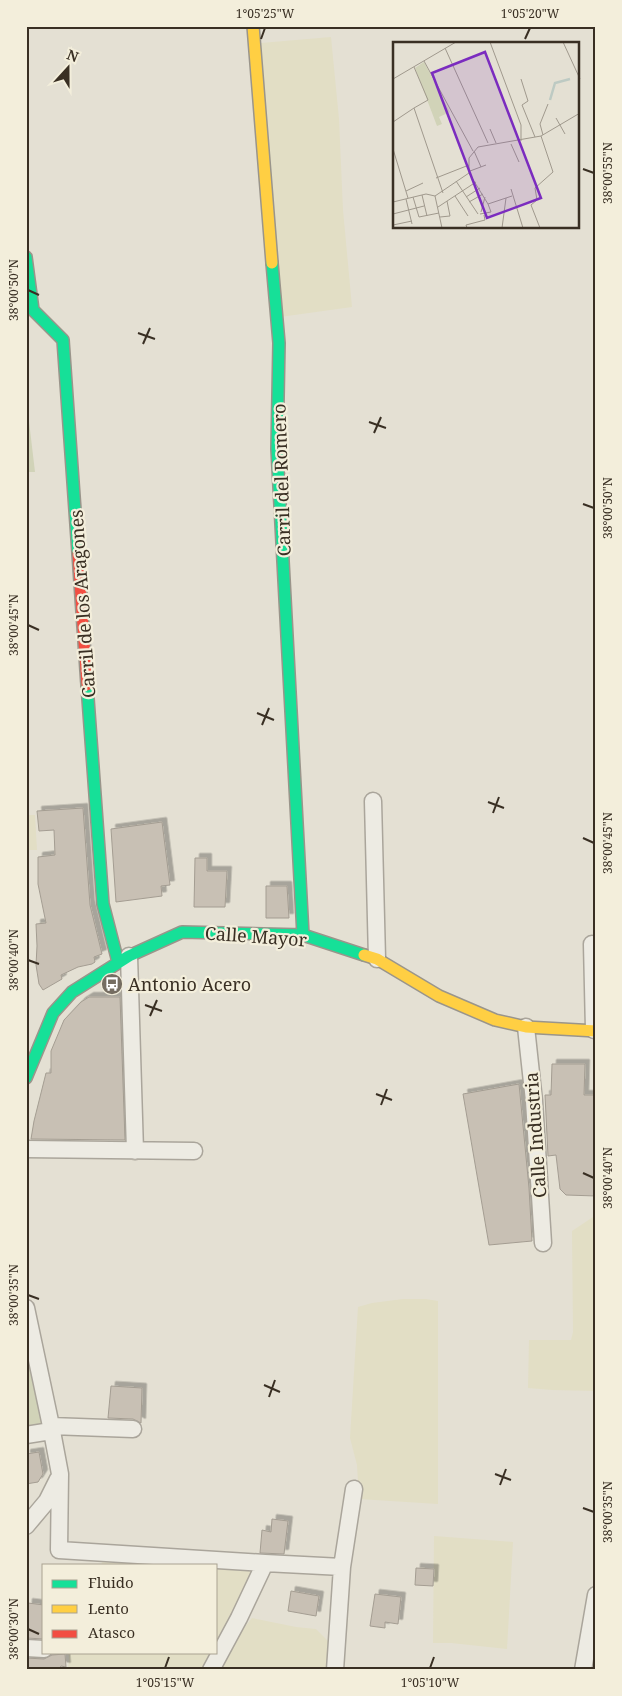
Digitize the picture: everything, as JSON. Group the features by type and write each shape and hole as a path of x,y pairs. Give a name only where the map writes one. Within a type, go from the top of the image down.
{"street":[{"name":"Carril del Romero","path":"253,26 279,343 277,449 303,935"},
{"name":"Carril de los Aragones","path":"26,257 33,310 63,340 103,904 124,959"},
{"path":"373,801 377,960"},
{"name":"Calle Mayor","path":"26,1078 52,1013 72,992 124,959 182,932 303,935 377,960 439,996 495,1020 526,1027 595,1031"},
{"path":"592,944 595,1031"},
{"path":"124,959 135,1151"},
{"name":"Calle Industria","path":"526,1027 534,1101 543,1243"},
{"path":"26,1149 194,1151"},
{"path":"26,1308 32,1363 51,1428 60,1474 59,1557 342,1566"},
{"path":"26,1435 51,1428 133,1429"},
{"path":"26,1526 47,1502 60,1474"},
{"path":"335,1670 342,1566 354,1489"},
{"path":"211,1670 240,1618 265,1563"},
{"path":"583,1670 596,1596"},
{"path":"26,1648 42,1649"}],"shaded area":[{"path":"331,37 339,119 343,210 352,307 280,317 261,43"},
{"path":"26,815 35,815 37,850 26,850"},
{"path":"596,1215 596,1391 528,1388 529,1340 571,1340 573,1332 572,1231"},
{"path":"403,1299 438,1301 438,1504 359,1499 357,1465 350,1438 358,1307"},
{"path":"434,1536 513,1542 507,1649 433,1643"},
{"path":"101,1555 214,1564 102,1564"},
{"path":"218,1564 251,1567 253,1571 218,1644"},
{"path":"252,1618 316,1629 332,1645 330,1670 217,1670 236,1638"},
{"path":"68,1654 213,1654 203,1670 68,1670"}],"green space":[{"path":"26,396 35,472 26,472"},
{"path":"37,1363 50,1430 26,1434 26,1365"}],"building":[{"path":"83,808 90,905 102,954 94,957 95,962 92,964 78,967 61,975 62,979 43,990 39,984 36,965 36,924 46,923 38,884 38,857 55,855 54,830 39,831 37,811"},
{"path":"162,822 170,885 161,886 162,896 116,902 111,829"},
{"path":"195,858 207,858 207,871 227,871 225,907 194,907"},
{"path":"266,886 287,886 289,918 266,918"},
{"path":"89,997 120,997 125,1140 31,1139 46,1073 51,1073 51,1051 64,1020 81,1002"},
{"path":"552,1064 585,1064 584,1095 596,1095 596,1196 566,1195 560,1189 556,1155 548,1156 545,1095 551,1095"},
{"path":"519,1084 532,1241 489,1245 463,1094"},
{"path":"111,1386 142,1388 141,1423 133,1419 108,1418"},
{"path":"39,1452 43,1474 38,1482 26,1484 26,1454"},
{"path":"272,1519 288,1521 284,1554 260,1553 262,1530 271,1532"},
{"path":"416,1568 434,1569 433,1586 415,1585"},
{"path":"291,1591 319,1596 316,1616 288,1611"},
{"path":"375,1594 401,1597 398,1624 385,1622 385,1628 370,1626"},
{"path":"28,1603 42,1605 42,1639 26,1638"},
{"path":"65,1654 66,1667 26,1670 26,1658 44,1659 52,1655"}],"traffic: fast":[{"path":"26,257 33,310 63,340 78,553"},
{"path":"272,263 279,343 277,449 303,935"},
{"path":"87,685 103,904 118,962"},
{"path":"26,1078 53,1013 72,992 129,956 182,932 303,935 364,955"}],"traffic: slow":[{"path":"253,26 272,263"},
{"path":"364,955 377,959 439,996 495,1020 526,1027 596,1031"}],"traffic: jam":[{"path":"78,553 87,685"}],"place":[{"name":"Antonio Acero","path":"112,984"}]}
